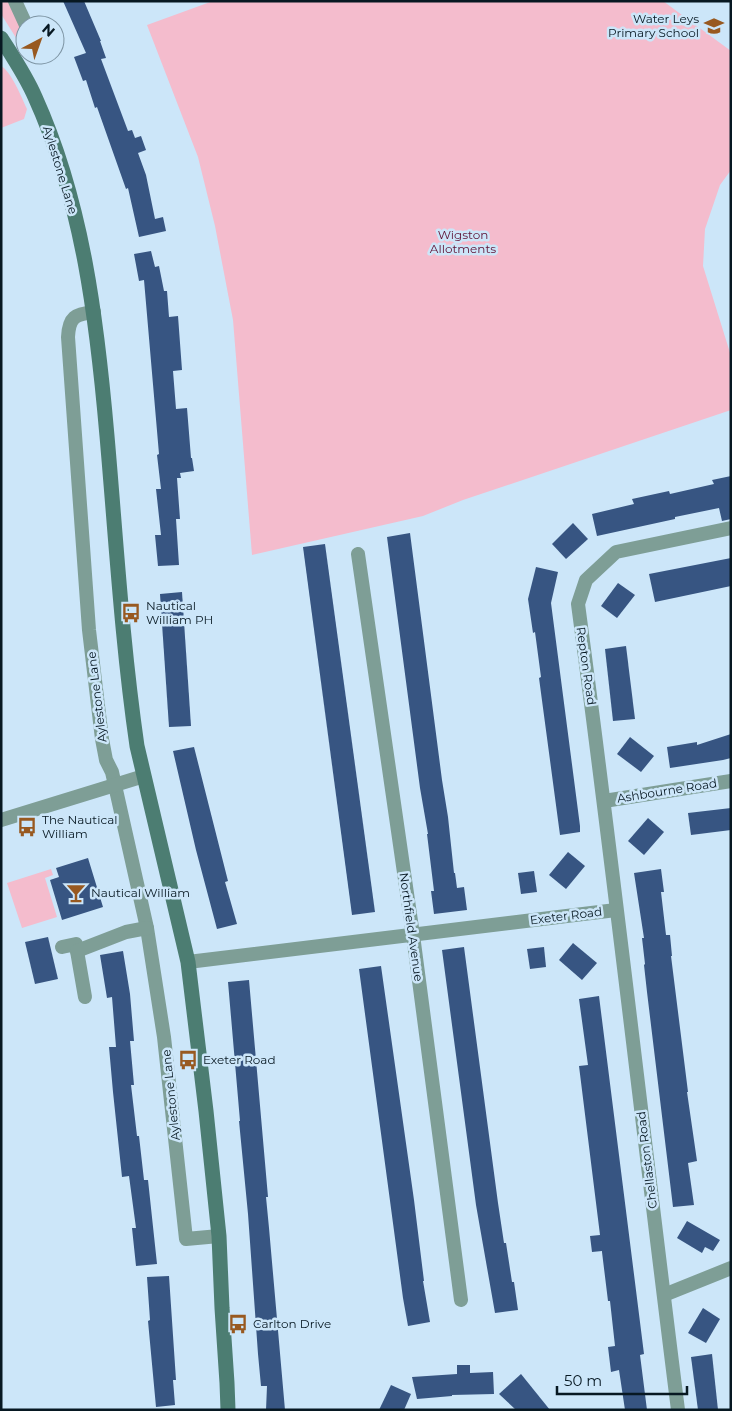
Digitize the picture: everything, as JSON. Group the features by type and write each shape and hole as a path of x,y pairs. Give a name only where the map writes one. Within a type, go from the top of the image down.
{"main road":[{"name":"Aylestone Lane","path":"1,38 34,96 58,157 82,246 94,312 102,376 137,746 188,962 219,1236 228,1410"}],"street":[{"path":"15,1 21,15"},
{"name":"Aylestone Lane","path":"94,312 81,314 71,320 68,327 68,337 90,630 102,739 106,760 112,772 147,928 164,1037 186,1239 219,1236"},
{"name":"Repton Road","path":"616,910 604,801 578,604 586,580 616,552 731,528"},
{"name":"Northfield Avenue","path":"358,554 413,935 462,1300"},
{"path":"1,820 144,776"},
{"name":"Ashbourne Road","path":"604,801 731,781"},
{"name":"Exeter Road","path":"188,962 616,910"},
{"name":"Chellaston Road","path":"616,910 678,1410"},
{"path":"77,951 126,932 147,928"},
{"path":"62,947 76,944 86,997"},
{"path":"664,1295 731,1268"}],"green space":[{"path":"1,1 8,1 15,16 15,36 1,14"},
{"name":"Wigston Allotments","path":"213,1 663,1 731,51 731,170 720,185 705,229 703,266 731,356 731,410 463,500 423,516 252,555 233,320 215,226 198,157 147,25"},
{"path":"1,66 9,73 27,109 24,119 1,128"},
{"path":"51,869 53,875 45,878 57,917 22,928 7,883"}],"building":[{"path":"63,1 84,1 101,41 106,58 101,59 128,131 132,130 135,138 141,136 146,150 138,153 146,175 155,219 163,217 166,231 139,237 128,188 126,189 86,80 83,81 74,57 86,53"},
{"path":"151,251 155,267 159,266 164,291 167,291 169,317 178,316 182,370 173,371 176,409 187,408 191,458 194,471 180,473 181,478 177,478 180,519 176,519 179,565 158,566 155,535 161,535 156,489 161,489 157,455 159,454 144,280 139,281 134,254"},
{"path":"731,476 731,519 722,521 719,508 597,536 592,514 634,504 632,499 669,491 670,494 714,484 712,480"},
{"path":"573,523 588,539 566,559 552,544"},
{"path":"410,533 454,873 457,888 464,887 467,910 434,914 431,891 434,891 428,834 420,788 387,537"},
{"path":"325,544 375,912 352,915 303,547"},
{"path":"731,558 731,586 655,602 649,574"},
{"path":"536,567 558,572 551,603 580,826 580,832 560,835 539,678 541,677 535,632 533,633 528,599"},
{"path":"618,583 635,595 617,618 601,606"},
{"path":"182,592 191,726 169,727 160,594"},
{"path":"626,646 635,719 613,721 605,649"},
{"path":"731,734 731,758 670,768 667,747 697,742 697,745"},
{"path":"630,737 654,756 641,772 617,754"},
{"path":"194,747 228,881 225,882 237,924 217,929 173,751"},
{"path":"731,808 731,830 691,835 688,813"},
{"path":"648,818 664,832 644,855 628,841"},
{"path":"568,852 585,866 566,889 549,875"},
{"name":"Nautical William","path":"88,858 103,907 62,920 50,880 59,877 56,868"},
{"path":"661,869 664,892 661,892 666,935 670,935 687,1092 697,1161 688,1163 694,1205 673,1207 644,965 642,938 644,938 634,873"},
{"path":"534,871 537,892 521,894 518,873"},
{"path":"48,937 58,979 35,984 25,942"},
{"path":"573,943 597,963 582,980 559,960"},
{"path":"464,947 498,1203 518,1310 495,1313 476,1205 442,950"},
{"path":"544,947 546,967 530,969 527,949"},
{"path":"123,951 130,994 134,1041 130,1041 134,1085 131,1085 144,1180 148,1180 157,1264 136,1266 132,1228 136,1228 129,1176 122,1177 113,1092 109,1047 116,1047 112,997 107,998 100,955"},
{"path":"381,966 430,1322 408,1326 359,969"},
{"path":"249,980 285,1410 266,1410 267,1386 261,1386 258,1354 228,982"},
{"path":"599,996 644,1354 640,1355 647,1410 625,1410 619,1370 611,1372 608,1347 615,1346 610,1301 608,1301 602,1251 592,1252 590,1236 600,1235 579,1066 588,1065 579,999"},
{"path":"687,1221 720,1240 713,1251 705,1247 702,1253 677,1238"},
{"path":"169,1276 176,1380 173,1380 175,1405 156,1407 148,1321 150,1320 147,1277"},
{"path":"703,1308 720,1319 706,1343 688,1333"},
{"path":"712,1354 718,1410 698,1410 691,1357"},
{"path":"457,1365 470,1365 470,1373 493,1372 494,1394 452,1395 417,1399 412,1377 457,1374"},
{"path":"521,1374 550,1410 516,1410 499,1394"},
{"path":"391,1385 411,1394 404,1410 379,1410"}],"place":[{"name":"Water Leys Primary School","path":"714,26"},
{"name":"Nautical William PH","path":"131,613"},
{"name":"The Nautical William","path":"27,827"},
{"name":"Nautical William","path":"76,893"},
{"name":"Exeter Road","path":"188,1060"},
{"name":"Carlton Drive","path":"238,1324"}]}
